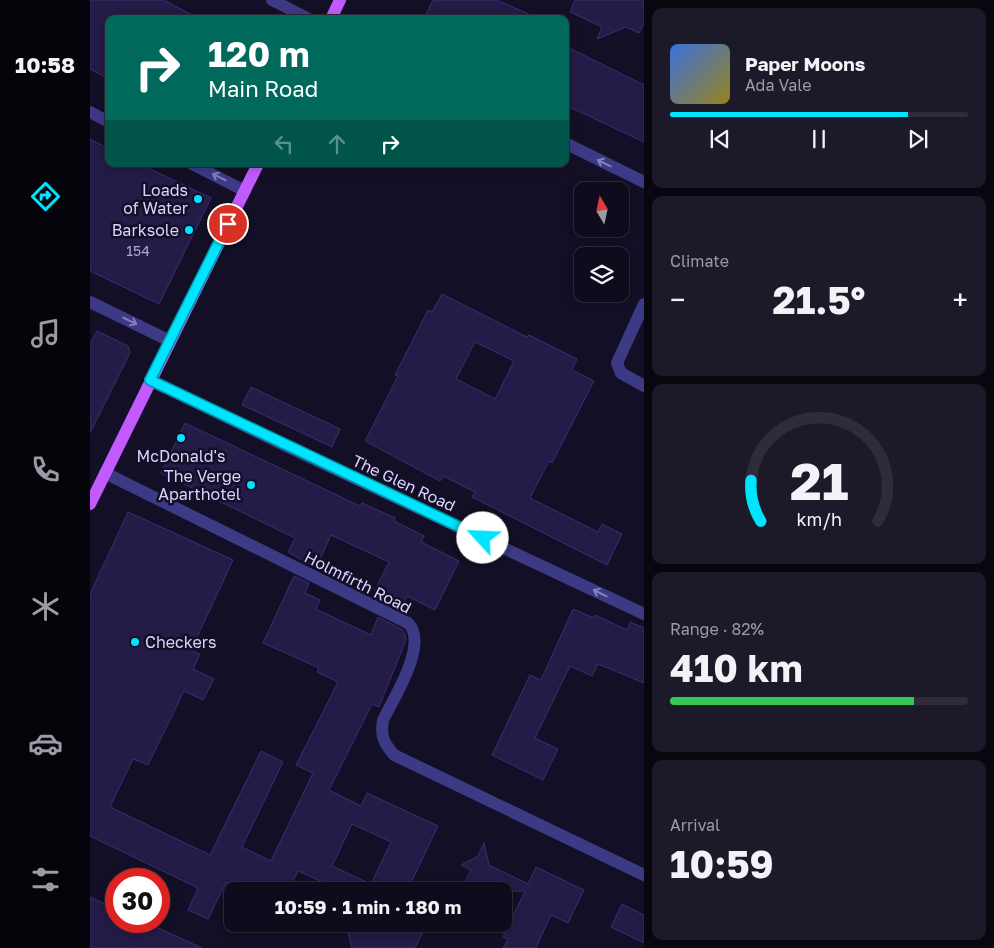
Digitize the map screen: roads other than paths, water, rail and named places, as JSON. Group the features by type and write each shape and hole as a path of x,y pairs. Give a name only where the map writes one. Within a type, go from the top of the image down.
{"main road":[{"path":"333,15 340,0"},
{"path":"90,504 257,167"}],"street":[{"path":"272,0 301,15"},
{"path":"90,112 105,120"},
{"path":"569,146 644,182"},
{"path":"198,167 245,191"},
{"path":"90,302 170,341"},
{"path":"644,304 618,358 618,368 625,376 644,386"},
{"name":"The Glen Road","path":"150,380 644,614"},
{"name":"Holmfirth Road","path":"105,473 408,624 413,628 416,651 384,720 381,732 384,743 394,755 644,875"}],"place":[{"name":"Loads of Water","path":"198,199"},
{"name":"Barksole","path":"189,230"},
{"name":"McDonald's","path":"181,438"},
{"name":"The Verge Aparthotel","path":"251,485"},
{"name":"Checkers","path":"135,642"}]}
